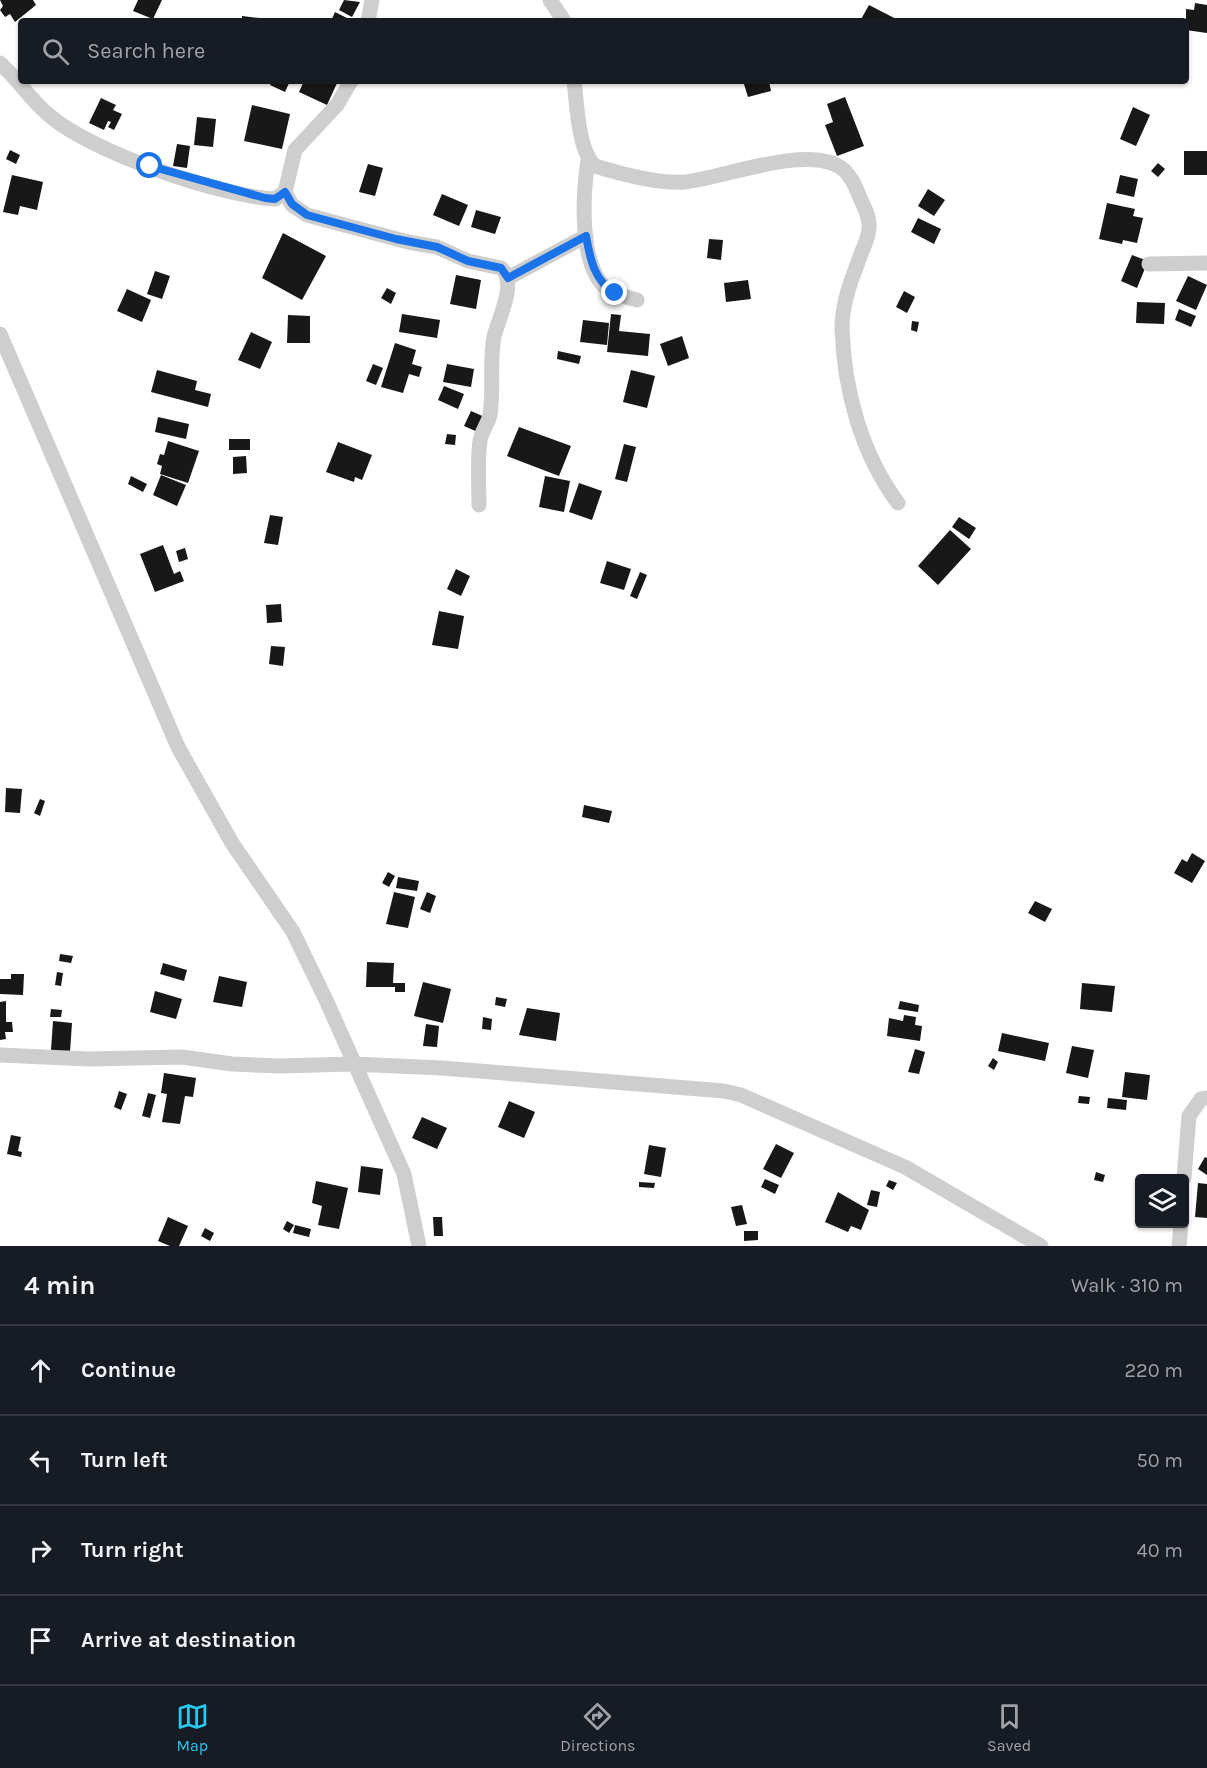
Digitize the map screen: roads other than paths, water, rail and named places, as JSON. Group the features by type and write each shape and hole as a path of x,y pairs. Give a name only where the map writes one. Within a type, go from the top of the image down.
{"street":[{"path":"369,18 372,0"},
{"path":"550,0 562,18"},
{"path":"0,63 18,82"},
{"path":"19,84 49,116 72,133 120,156 183,177 275,199 285,192 295,150 337,105 349,84"},
{"path":"575,84 588,160 584,184 586,236 595,273 606,288 637,300"},
{"path":"588,160 595,166 609,170 673,182 812,160 831,163 845,171 858,192 870,227 844,306 842,327 846,368 862,439 882,481 898,503"},
{"path":"285,192 292,204 307,215 396,239 437,247 468,261 501,268 508,278 494,339 490,416 480,439 479,505"},
{"path":"508,278 586,236"},
{"path":"1149,264 1207,263"},
{"path":"0,334 178,747 232,843 293,932 326,1000 352,1064 404,1174 419,1246"},
{"path":"0,1055 89,1059 182,1057 232,1064 280,1066 352,1064 667,1085 741,1095 905,1167 1041,1246"},
{"path":"1184,1174 1189,1116 1201,1099 1207,1098"},
{"path":"1179,1246 1181,1228"}]}
